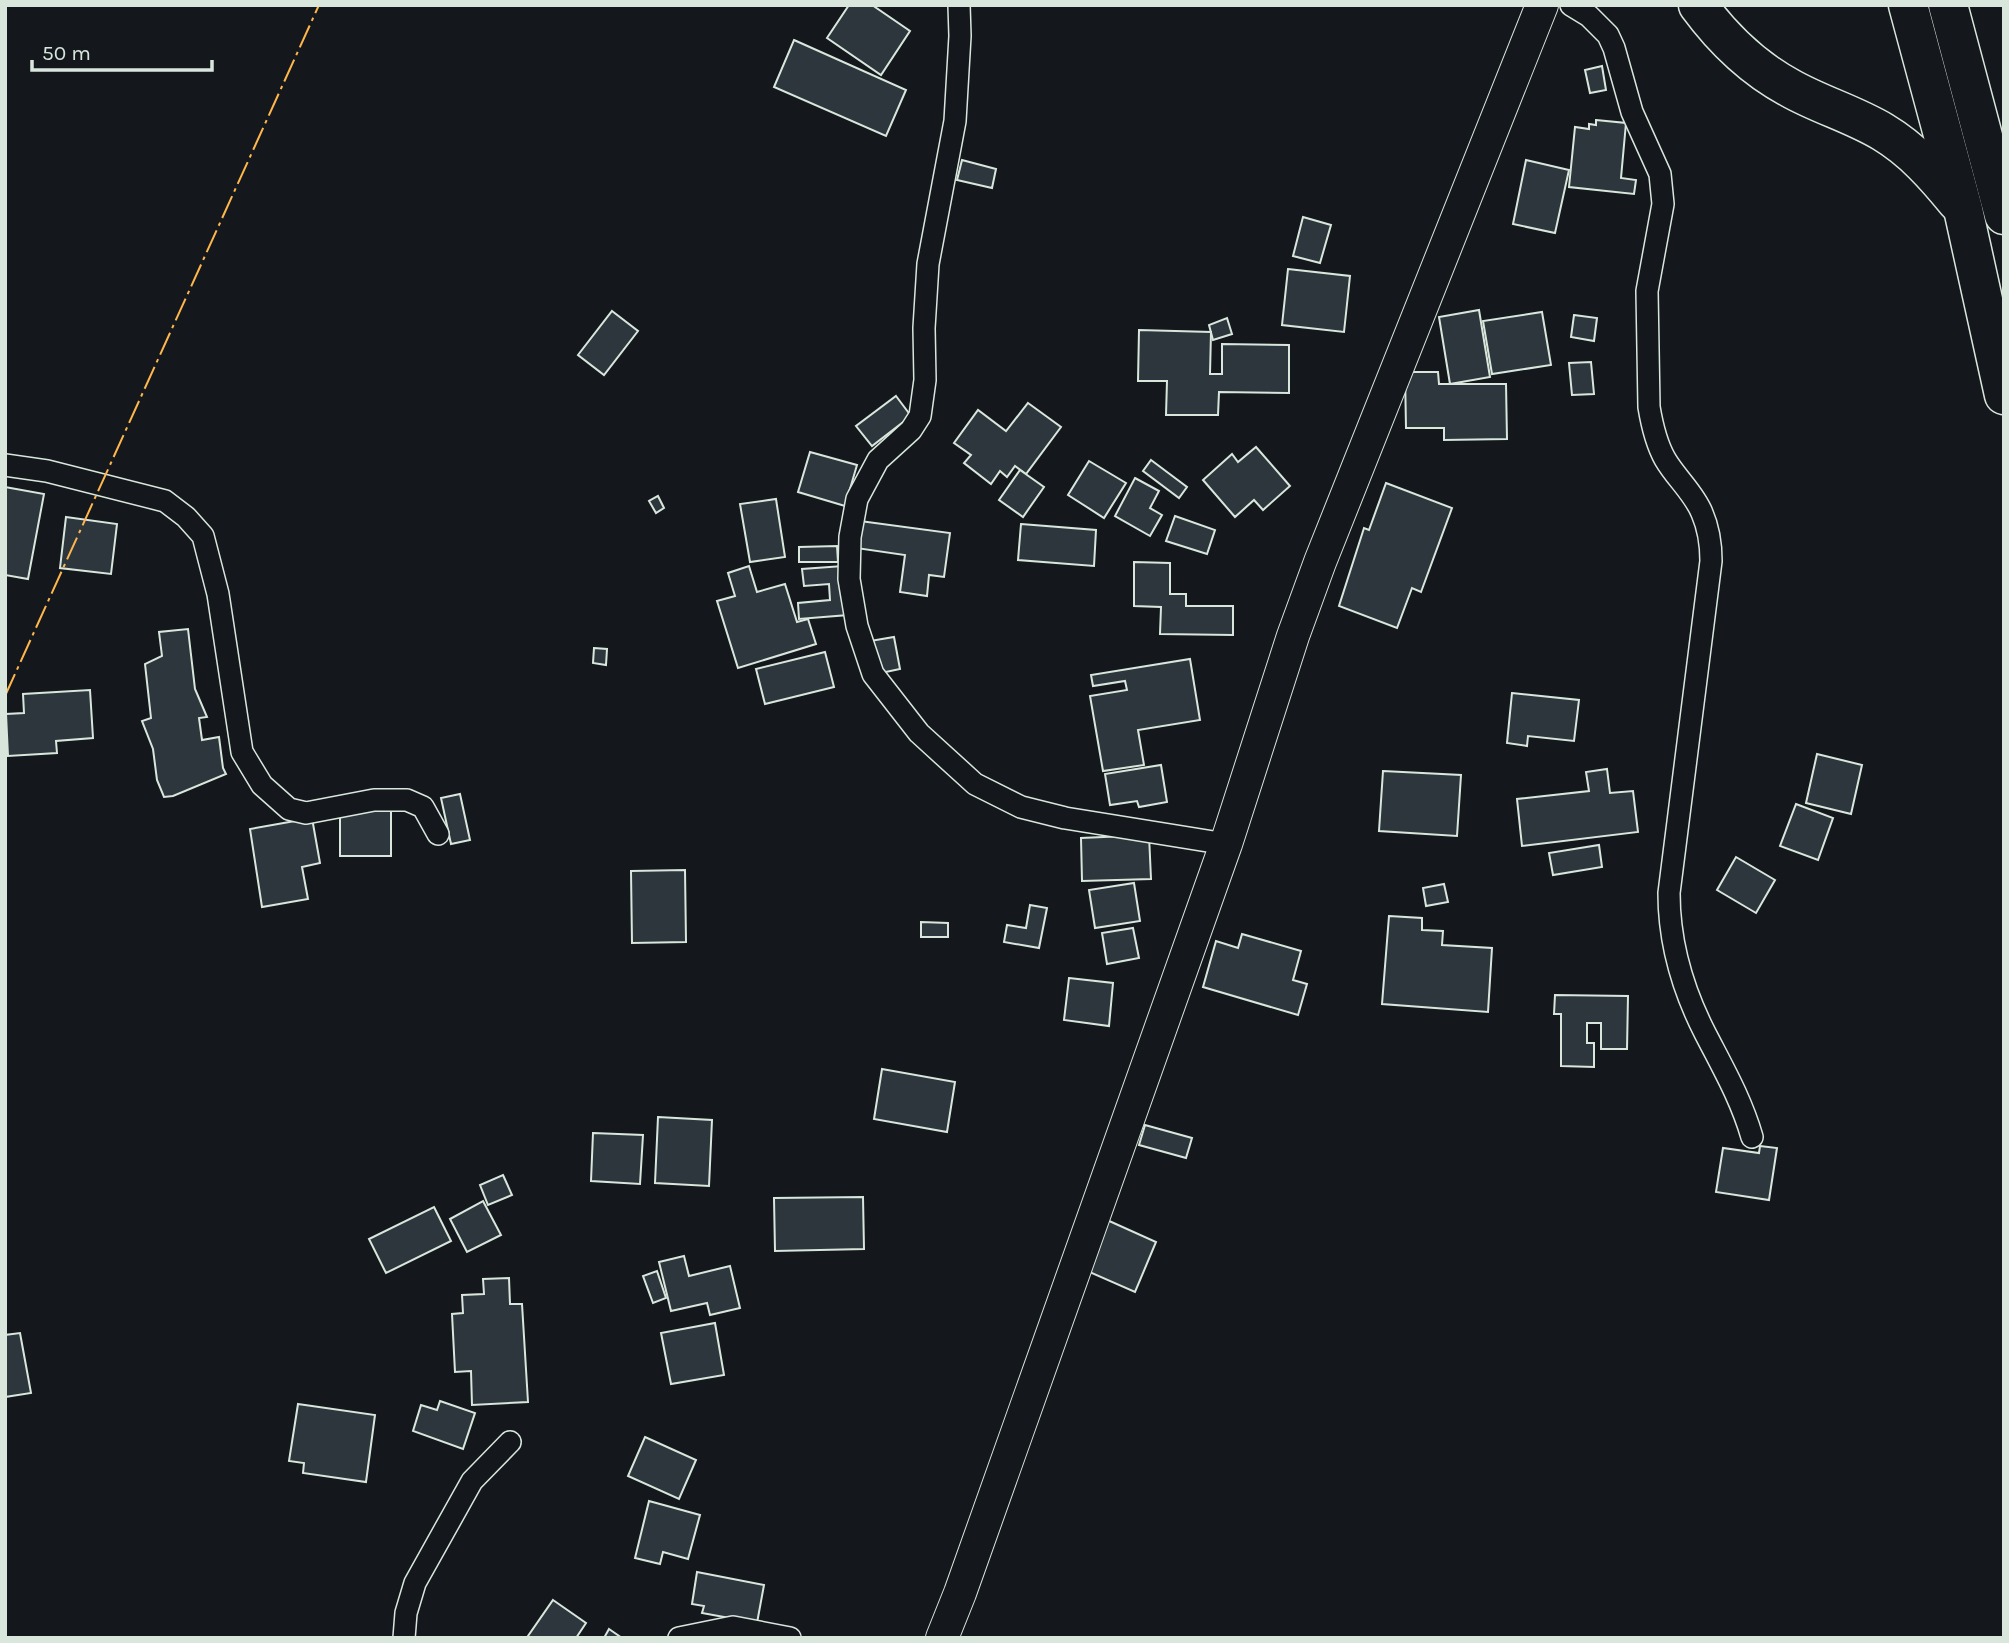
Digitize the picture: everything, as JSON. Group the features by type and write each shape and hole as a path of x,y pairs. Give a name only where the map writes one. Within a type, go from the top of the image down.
{"highway":[{"path":"1698,5 1729,42 1768,75 1812,99 1860,119 1907,148 1930,169 1964,209"},
{"path":"1908,5 1964,209 2004,395"},
{"path":"1948,5 2004,215"}],"main road":[{"path":"942,1638 1226,844 1293,636 1329,538 1542,5"}],"street":[{"path":"959,5 955,121 928,264 924,328 925,380 920,416 911,430 878,460 857,499 850,537 849,579 857,626 873,674 919,733 975,783 1021,807 1065,818 1226,844"},
{"path":"1571,5 1600,25 1614,48 1632,112 1654,160 1662,189 1661,219 1652,253 1647,291 1649,407 1652,425 1666,460 1695,498 1702,512 1709,536 1711,561 1669,893 1670,922 1674,950 1688,991 1706,1034 1738,1094 1752,1137"},
{"path":"5,465 47,471 165,500 186,517 202,536 218,594 242,752 262,785 289,808 306,813 374,800 407,800 423,807 438,834"},
{"path":"404,1638 415,1583 472,1481 510,1443"},
{"path":"679,1638 733,1627 790,1638"}],"building":[{"path":"849,5 872,5 910,31 881,75 827,38"},
{"path":"794,40 906,90 886,136 774,87"},
{"path":"1602,66 1606,90 1590,93 1585,70"},
{"path":"1596,120 1626,123 1621,178 1636,180 1634,194 1569,187 1575,127 1589,129 1589,124 1596,125"},
{"path":"962,160 996,169 992,188 957,180"},
{"path":"1526,160 1569,170 1555,233 1513,224"},
{"path":"1303,217 1331,225 1320,263 1293,256"},
{"path":"1288,269 1350,276 1344,332 1282,325"},
{"path":"1479,310 1490,377 1450,384 1439,317"},
{"path":"612,311 638,331 604,375 578,355"},
{"path":"1542,312 1551,365 1492,374 1483,321"},
{"path":"1574,315 1597,318 1594,341 1571,337"},
{"path":"1227,318 1232,334 1213,340 1209,325"},
{"path":"1139,330 1211,332 1210,374 1222,374 1222,344 1289,345 1289,393 1219,392 1218,415 1166,415 1167,381 1138,381"},
{"path":"1591,362 1594,394 1572,395 1569,363"},
{"path":"1405,372 1438,372 1439,384 1506,384 1507,439 1444,440 1444,428 1406,428"},
{"path":"896,396 911,416 872,446 856,426"},
{"path":"1028,403 1061,427 1026,474 1015,466 1007,477 1000,471 991,484 964,463 971,455 954,443 978,410 1006,431"},
{"path":"1256,447 1290,486 1263,510 1254,500 1235,517 1203,480 1232,454 1238,462"},
{"path":"810,452 857,465 845,506 798,492"},
{"path":"1151,460 1187,487 1179,498 1143,471"},
{"path":"1089,461 1126,483 1104,518 1068,495"},
{"path":"1020,470 1044,487 1023,517 999,500"},
{"path":"1135,478 1159,491 1150,508 1162,515 1150,536 1115,516"},
{"path":"1386,483 1452,508 1421,592 1412,588 1397,628 1339,606 1364,528 1369,530"},
{"path":"5,487 44,494 28,579 5,575"},
{"path":"658,496 664,508 656,513 649,501"},
{"path":"776,499 785,557 750,562 740,504"},
{"path":"1175,516 1215,530 1207,554 1166,541"},
{"path":"66,517 117,524 111,574 60,568"},
{"path":"860,521 950,533 944,577 929,575 927,596 900,592 905,555 856,548"},
{"path":"1021,524 1096,530 1094,566 1018,560"},
{"path":"837,546 838,562 799,562 799,547"},
{"path":"1134,562 1170,563 1170,594 1186,594 1186,606 1233,606 1233,635 1160,634 1161,607 1134,606"},
{"path":"749,566 757,592 785,584 797,622 808,619 816,644 738,668 717,601 735,596 728,573"},
{"path":"843,566 848,615 799,619 798,603 830,600 829,584 804,586 802,569"},
{"path":"188,629 195,689 207,717 199,718 202,740 219,737 226,774 173,796 164,797 157,780 153,749 142,721 151,718 145,664 162,656 159,632"},
{"path":"894,637 900,669 876,674 870,641"},
{"path":"594,648 607,649 606,665 593,663"},
{"path":"825,652 834,687 765,704 756,669"},
{"path":"1190,659 1200,720 1138,730 1144,765 1103,771 1090,696 1127,690 1125,681 1093,686 1091,675"},
{"path":"90,690 93,738 56,741 57,753 8,756 6,714 24,713 23,694"},
{"path":"1512,693 1579,700 1574,741 1528,736 1527,746 1507,743"},
{"path":"1817,754 1862,765 1851,814 1806,803"},
{"path":"1161,765 1167,802 1139,807 1137,801 1110,805 1105,774"},
{"path":"1607,769 1610,793 1633,791 1638,832 1522,846 1517,799 1589,791 1586,772"},
{"path":"1383,771 1461,775 1457,836 1379,831"},
{"path":"460,794 470,840 451,844 441,798"},
{"path":"1796,804 1833,818 1818,860 1780,846"},
{"path":"340,811 391,811 391,856 340,856"},
{"path":"312,818 320,863 302,867 308,899 262,907 250,829"},
{"path":"1149,835 1151,879 1082,881 1081,838"},
{"path":"1599,845 1602,867 1553,875 1549,853"},
{"path":"1736,857 1775,880 1756,913 1717,890"},
{"path":"685,870 686,942 632,943 631,871"},
{"path":"1134,883 1140,921 1095,928 1089,890"},
{"path":"1444,884 1448,902 1426,906 1423,888"},
{"path":"1030,905 1047,908 1039,948 1004,942 1007,925 1026,928"},
{"path":"1389,916 1422,918 1422,930 1443,931 1442,945 1492,948 1488,1012 1382,1004"},
{"path":"921,922 948,923 948,937 921,937"},
{"path":"1133,928 1139,958 1107,964 1102,933"},
{"path":"1242,934 1301,951 1293,980 1307,984 1298,1015 1203,987 1216,941 1238,948"},
{"path":"1069,978 1113,983 1109,1026 1064,1020"},
{"path":"1555,995 1628,996 1627,1049 1601,1049 1601,1023 1587,1023 1587,1043 1594,1043 1594,1067 1561,1066 1561,1014 1554,1014"},
{"path":"882,1069 955,1082 947,1132 874,1119"},
{"path":"658,1117 712,1120 709,1186 655,1183"},
{"path":"1145,1125 1192,1138 1186,1158 1139,1145"},
{"path":"593,1133 643,1135 640,1184 591,1181"},
{"path":"1760,1146 1777,1148 1769,1200 1716,1192 1723,1148 1759,1153"},
{"path":"503,1175 512,1195 488,1205 480,1185"},
{"path":"863,1197 864,1249 775,1251 774,1198"},
{"path":"483,1201 501,1235 467,1252 450,1219"},
{"path":"434,1207 451,1241 386,1273 369,1239"},
{"path":"1107,1220 1156,1242 1135,1292 1085,1270"},
{"path":"684,1256 689,1276 730,1266 740,1308 710,1315 707,1303 671,1311 659,1262"},
{"path":"657,1271 666,1298 653,1303 643,1276"},
{"path":"509,1278 510,1304 522,1304 528,1402 472,1405 471,1371 455,1372 452,1314 463,1313 462,1295 484,1294 483,1279"},
{"path":"715,1323 724,1375 671,1384 661,1333"},
{"path":"20,1333 31,1393 5,1397 5,1335"},
{"path":"440,1401 475,1413 463,1449 413,1431 421,1405 437,1410"},
{"path":"298,1404 375,1415 366,1482 303,1473 304,1463 289,1461"},
{"path":"645,1437 696,1460 679,1499 628,1476"},
{"path":"649,1501 700,1515 688,1559 663,1552 660,1564 635,1558"},
{"path":"697,1572 764,1585 757,1623 702,1613 704,1606 692,1604"},
{"path":"553,1600 586,1623 576,1638 528,1636"},
{"path":"609,1629 622,1638 604,1638"}],"power":[{"path":"5,696 319,5"}]}
